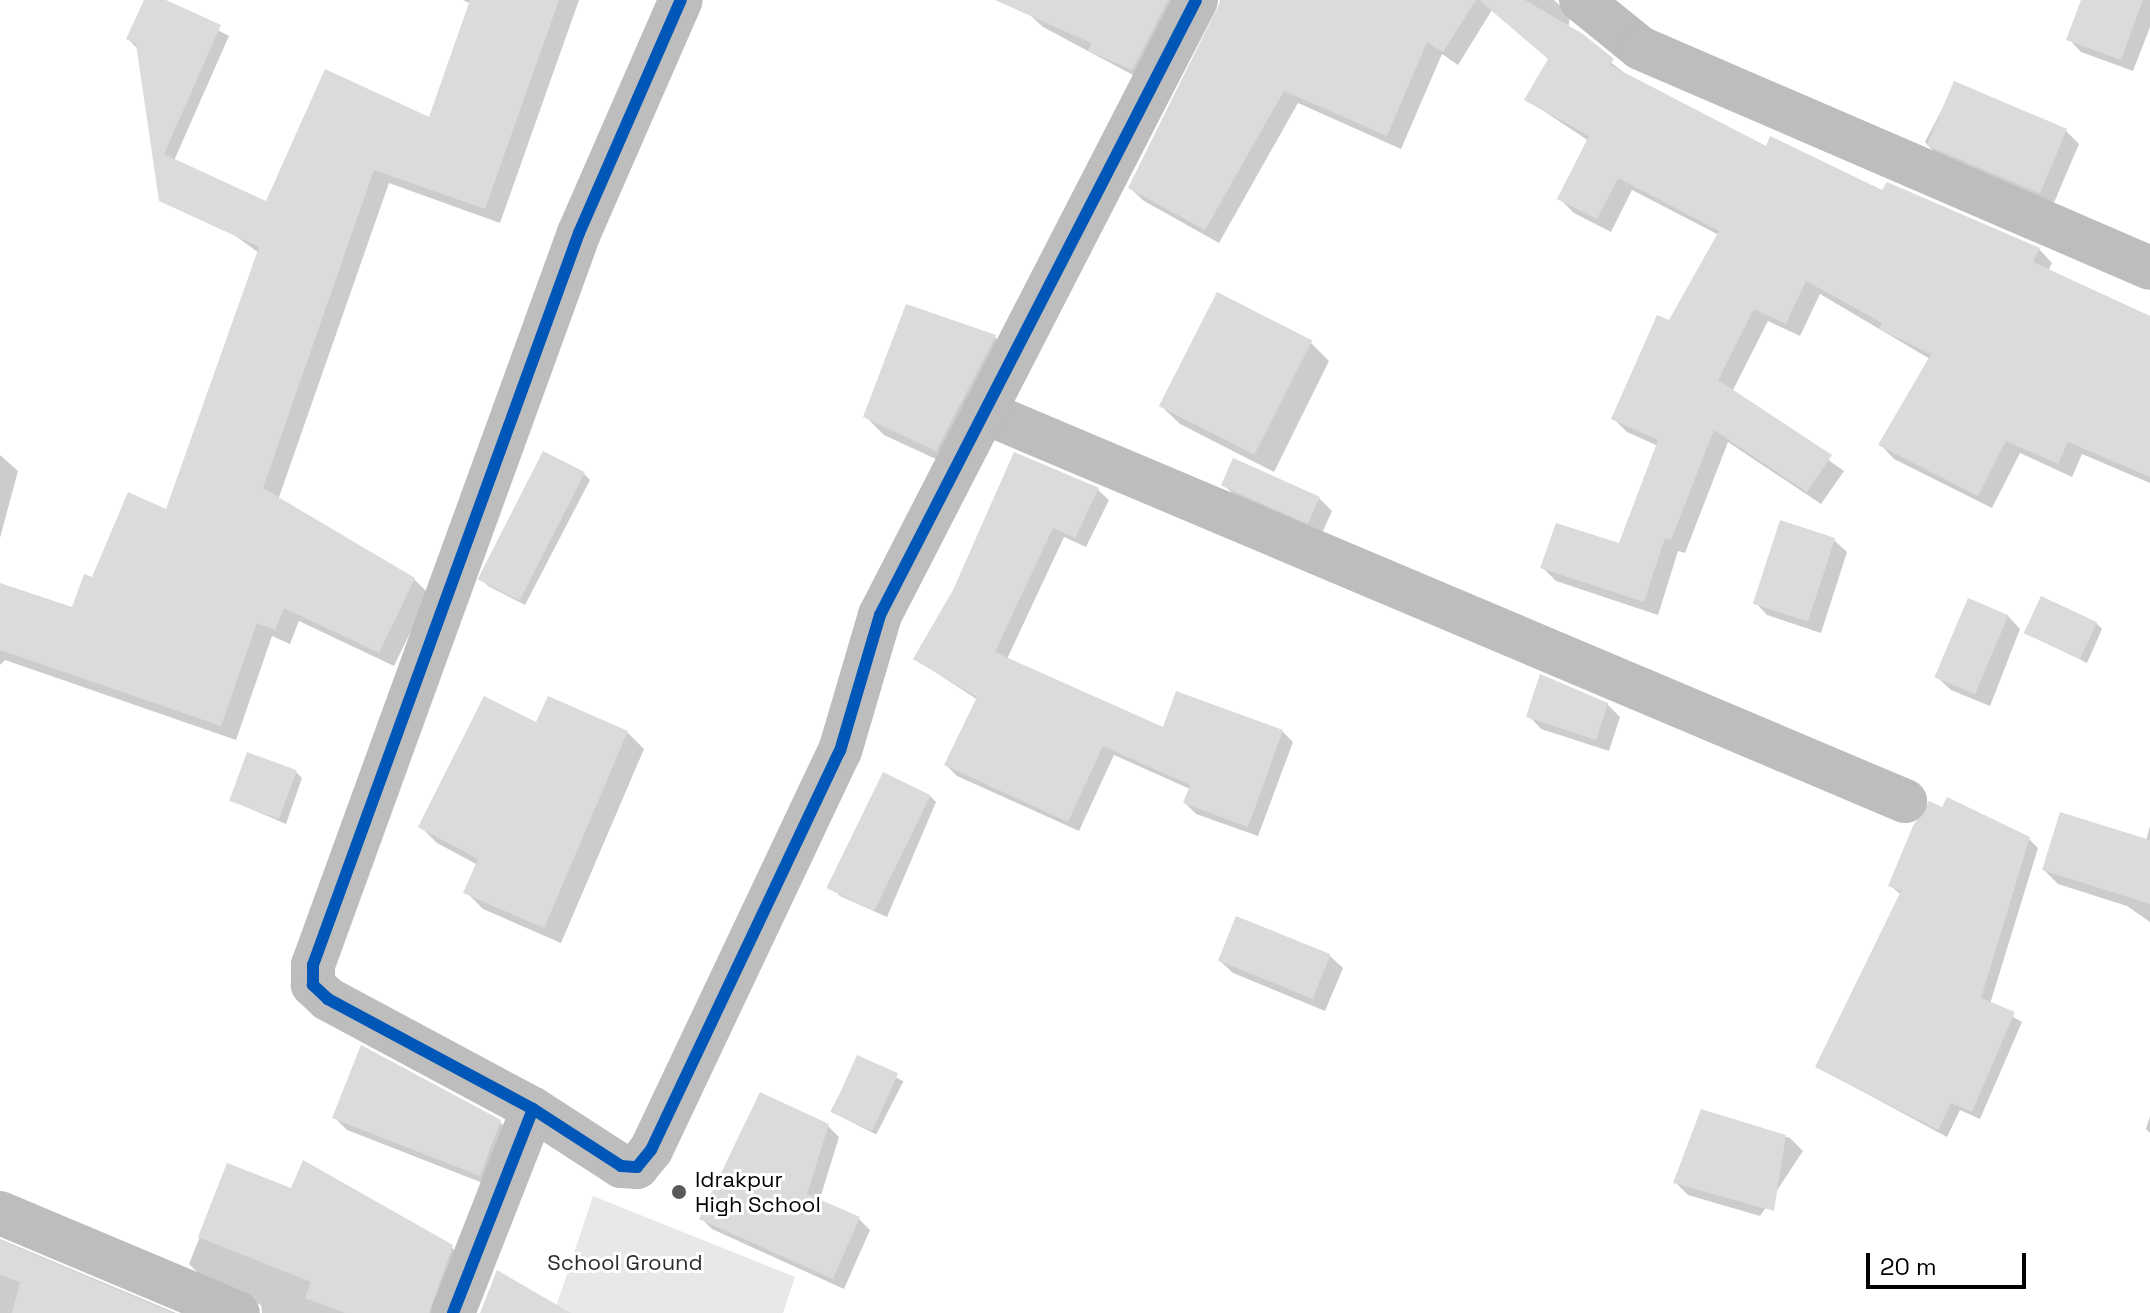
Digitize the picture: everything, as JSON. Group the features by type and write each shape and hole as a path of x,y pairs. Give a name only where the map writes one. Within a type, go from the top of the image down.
{"street":[{"path":"681,0 579,233 313,965 313,985 328,999 533,1109 621,1166 637,1167 651,1150 840,751 880,615 1196,0"},
{"path":"1581,0 1640,48 2150,268"},
{"path":"984,412 1905,801"},
{"path":"453,1313 533,1109"},
{"path":"0,1213 238,1313"}],"green space":[{"name":"School Ground","path":"593,1196 795,1277 783,1313 554,1313"}],"building":[{"path":"144,0 166,0 221,25 164,154 266,201 325,69 429,117 470,0 559,0 485,209 374,170 263,488 415,578 379,653 284,608 275,630 257,623 221,726 0,650 0,583 72,607 84,574 92,577 128,492 166,509 259,247 159,201 136,44 126,39"},
{"path":"995,0 1168,0 1132,70 1088,51 1091,43"},
{"path":"1221,0 1476,0 1443,52 1427,42 1387,136 1284,91 1205,230 1128,188"},
{"path":"1479,0 1525,0 1583,34 1614,59 1610,65 1766,146 1770,136 1882,190 1887,182 2040,248 2033,262 2150,316 2150,477 2068,442 2058,464 2006,441 1978,496 1878,445 1931,354 1879,329 1882,323 1806,281 1786,324 1754,309 1718,380 1832,455 1807,492 1714,430 1671,540 1665,538 1644,602 1540,568 1556,523 1619,543 1658,440 1611,419 1657,315 1669,320 1719,231 1618,178 1597,219 1557,199 1589,136 1524,100 1548,59"},
{"path":"2081,0 2143,0 2121,60 2066,40"},
{"path":"1954,81 2067,129 2040,193 1927,145"},
{"path":"1217,292 1312,341 1254,455 1159,406"},
{"path":"906,304 996,335 936,451 863,417"},
{"path":"543,451 585,472 520,601 478,579"},
{"path":"1014,452 1099,488 1075,538 1053,528 995,652 1163,727 1176,691 1283,730 1248,827 1183,803 1190,785 1103,746 1068,822 944,765 977,697 913,659 953,590"},
{"path":"1233,458 1320,497 1308,524 1221,485"},
{"path":"1780,520 1835,538 1808,622 1753,604"},
{"path":"2041,596 2097,622 2080,659 2024,633"},
{"path":"1968,598 2009,615 1975,694 1934,677"},
{"path":"1540,674 1608,703 1596,740 1526,717"},
{"path":"484,696 536,722 548,696 628,731 544,928 463,893 478,859 418,827"},
{"path":"247,752 297,770 279,819 229,801"},
{"path":"883,772 931,795 874,911 826,888"},
{"path":"1947,797 2030,837 1981,998 2015,1012 1972,1112 1951,1103 1938,1130 1815,1067 1901,891 1888,886 1913,826 1929,801 1942,807"},
{"path":"2060,812 2150,840 2150,904 2042,870"},
{"path":"1236,916 1331,954 1313,999 1218,961"},
{"path":"361,1045 501,1120 480,1176 332,1118"},
{"path":"857,1055 898,1073 872,1131 831,1113"},
{"path":"760,1092 829,1124 807,1194 860,1217 833,1279 699,1219"},
{"path":"1701,1109 1786,1135 1774,1211 1673,1183"},
{"path":"303,1160 453,1245 429,1313 345,1313 305,1298 311,1282 198,1237 227,1163 291,1188"},
{"path":"0,1240 173,1313 12,1313 20,1282 0,1275"},
{"path":"497,1270 571,1313 480,1313"}],"cycle path":[{"path":"533,1109 328,999 313,985 313,965 579,233 681,0"},
{"path":"453,1313 533,1109 621,1166 637,1167 651,1150 840,751 880,615 1196,0"}],"place":[{"name":"Idrakpur High School","path":"679,1192"}]}
